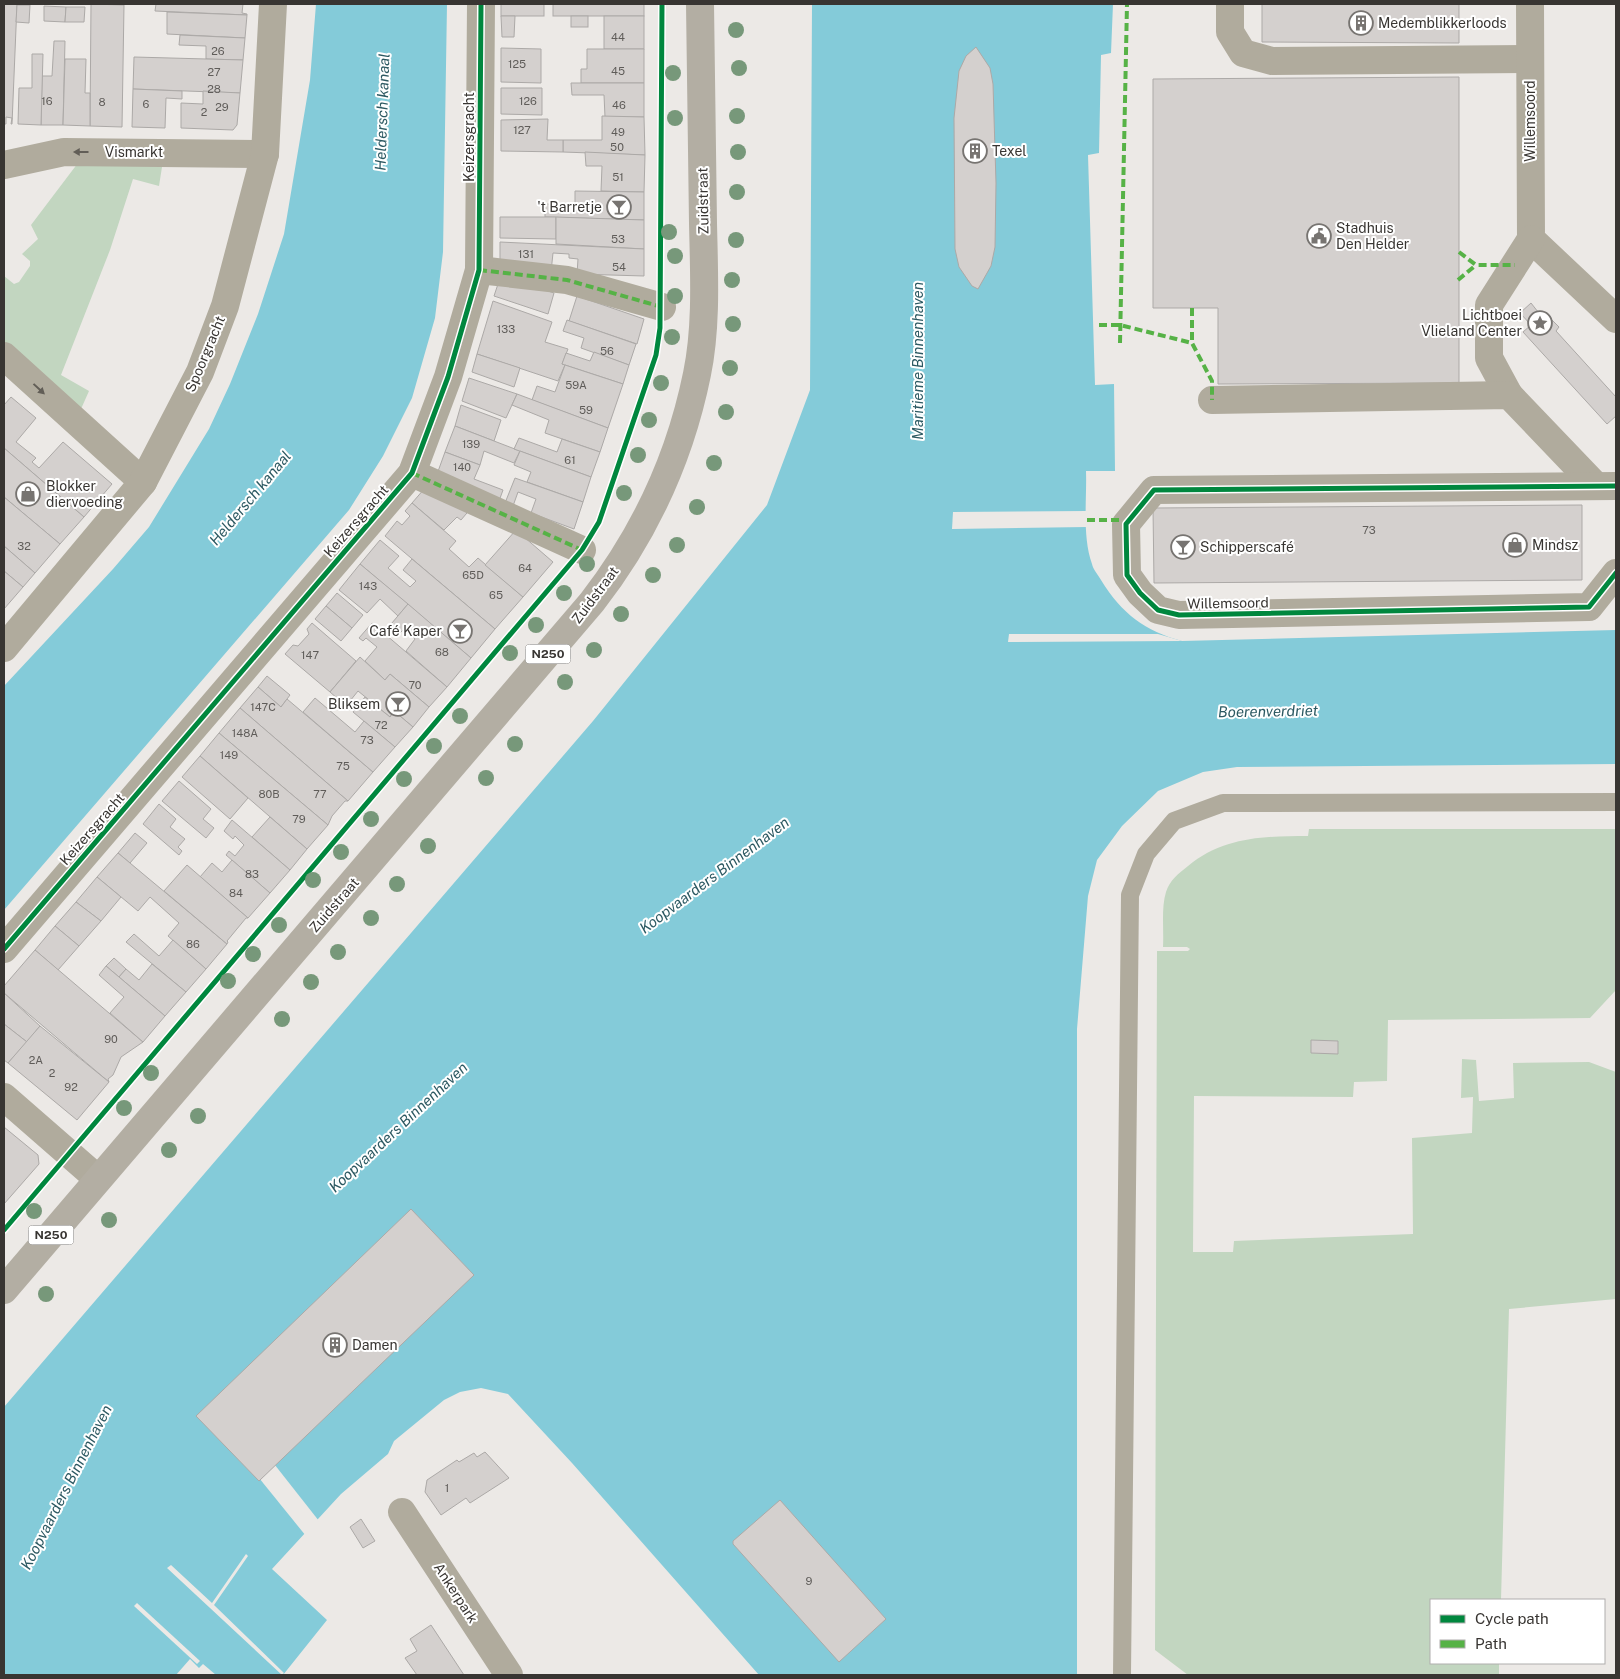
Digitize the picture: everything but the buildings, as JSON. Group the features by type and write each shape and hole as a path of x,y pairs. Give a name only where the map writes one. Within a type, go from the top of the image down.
{"main road":[{"name":"Zuidstraat","path":"98,1179 592,602 640,532 661,489 698,373 702,336 704,265 700,4"},
{"name":"N250","path":"4,1290 98,1179"}],"street":[{"name":"Spoorgracht","path":"4,648 143,482 200,372 225,306 265,154 273,4"},
{"name":"Keizersgracht","path":"4,949 412,473 448,377 479,270 481,4"},
{"path":"1230,4 1230,32 1243,53 1272,61 1530,59"},
{"name":"Willemsoord","path":"1530,4 1531,239 1489,305 1489,358 1509,395 1606,486"},
{"name":"Vismarkt","path":"4,165 64,152 265,154"},
{"path":"1531,239 1616,319"},
{"path":"479,270 567,280 662,307"},
{"path":"4,356 143,482"},
{"path":"1212,400 1509,395"},
{"path":"412,473 582,550"},
{"name":"Willemsoord","path":"1606,486 1154,490 1126,524 1127,575 1140,593 1158,610 1179,615 1589,607 1616,573"},
{"path":"4,1097 98,1179"},
{"name":"Ankerpark","path":"402,1512 509,1675"}],"lane":[{"path":"1122,1675 1130,895 1146,854 1174,821 1223,803 1616,802"}],"green space":[{"path":"84,155 162,167 159,186 133,179 110,250 61,375 89,391 81,409 4,351 4,276 14,284 19,282 30,266 30,261 22,254 38,239 31,225"},
{"path":"1309,829 1616,829 1616,990 1590,1018 1388,1020 1387,1081 1354,1082 1353,1097 1194,1096 1193,1252 1233,1252 1234,1241 1413,1234 1412,1138 1472,1133 1473,1097 1461,1098 1462,1059 1476,1060 1479,1101 1514,1098 1513,1063 1589,1062 1616,1072 1616,1299 1509,1309 1501,1599 1430,1599 1430,1664 1499,1664 1499,1675 1188,1675 1155,1650 1157,951 1188,951 1190,949 1187,947 1163,947 1164,898 1170,884 1178,875 1201,856 1215,849 1245,840 1308,836"}],"water":[{"name":"Heldersch kanaal","path":"316,4 447,4 443,252 435,318 412,398 383,456 349,510 4,910 4,686 113,569 149,527 209,429 230,384 258,314 284,234 310,80"},
{"path":"812,4 1113,4 1111,53 1101,55 1099,153 1088,155 1095,385 1114,384 1115,471 1086,471 1086,518 1087,542 1093,568 1109,592 1126,612 1157,632 1182,641 1616,630 1616,764 1237,767 1203,772 1158,791 1122,826 1097,860 1088,896 1077,1029 1077,1675 759,1675 572,1463 508,1394 481,1388 460,1392 444,1400 394,1441 388,1454 341,1494 272,1569 327,1620 283,1675 216,1675 203,1664 199,1668 190,1659 176,1675 4,1675 4,1407 593,721 767,505 810,390"}],"pier":[{"path":"1087,511 1087,527 952,529 953,512"},
{"path":"1009,634 1158,634 1182,641 1008,642"},
{"path":"271,1460 319,1521 306,1536 255,1473"},
{"path":"246,1554 248,1556 214,1605 284,1673 282,1675 167,1568 171,1565 212,1603"},
{"path":"137,1603 200,1661 197,1664 134,1606"}],"marked path":[{"path":"1120,343 1127,4"},
{"path":"1459,252 1476,265 1515,265"},
{"path":"1458,280 1476,265"},
{"path":"479,270 567,280 662,307"},
{"path":"1192,308 1192,343"},
{"path":"1099,325 1120,325 1192,343 1212,381 1212,400"},
{"path":"412,473 582,550"},
{"path":"1087,520 1122,520"}],"cycle path":[{"path":"4,949 412,473 448,377 479,270 481,4"},
{"path":"4,1230 582,550 599,522 656,355 660,328 662,4"},
{"path":"1616,486 1154,490 1126,524 1127,575 1140,593 1158,610 1179,615 1589,607 1616,573"}],"place":[{"name":"Medemblikkerloods","path":"1361,23"},
{"name":"Texel","path":"975,151"},
{"name":"'t Barretje","path":"619,207"},
{"name":"Stadhuis Den Helder","path":"1319,236"},
{"name":"Lichtboei Vlieland Center","path":"1540,323"},
{"name":"Blokker diervoeding","path":"28,494"},
{"name":"Mindsz","path":"1515,545"},
{"name":"Schipperscafé","path":"1183,547"},
{"name":"Café Kaper","path":"460,631"},
{"name":"Bliksem","path":"398,704"},
{"name":"Damen","path":"335,1345"}],"water label":[{"name":"Maritieme Binnenhaven","path":"917,361"},
{"name":"Boerenverdriet","path":"1268,711"},
{"name":"Koopvaarders Binnenhaven","path":"714,875"},
{"name":"Koopvaarders Binnenhaven","path":"398,1127"},
{"name":"Koopvaarders Binnenhaven","path":"66,1487"}]}
